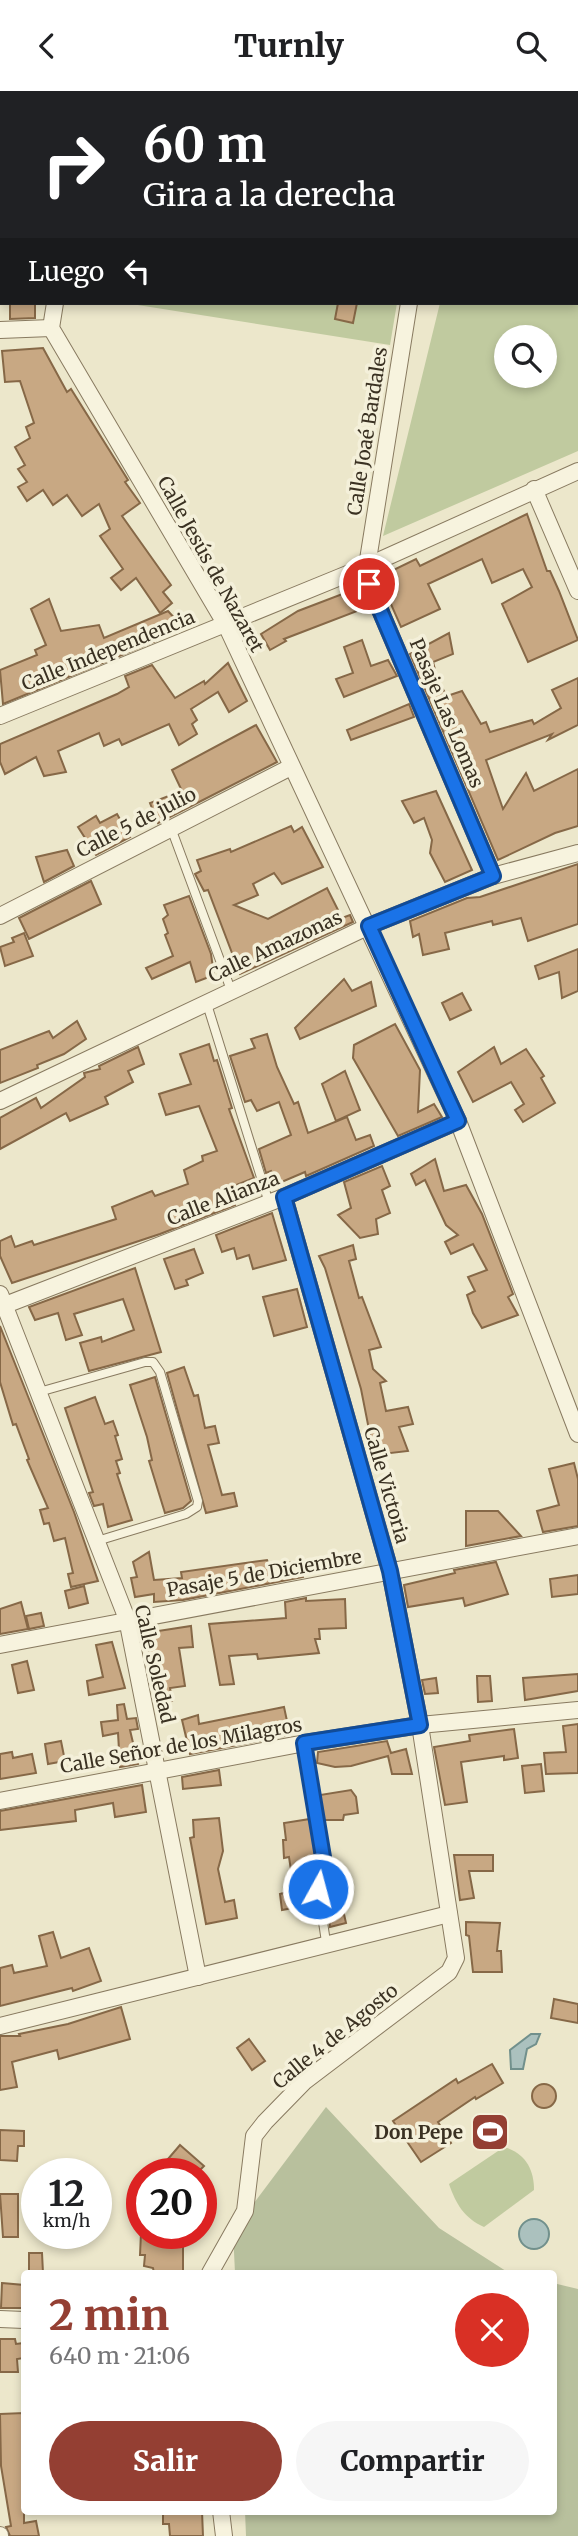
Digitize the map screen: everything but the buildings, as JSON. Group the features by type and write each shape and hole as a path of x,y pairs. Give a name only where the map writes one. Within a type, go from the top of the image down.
{"street":[{"path":"0,330 51,328 55,305"},
{"name":"Calle Joaé Bardales","path":"367,566 409,305"},
{"name":"Calle Jesús de Nazaret","path":"51,328 226,625 458,1121 578,1434"},
{"name":"Calle Independencia","path":"0,716 367,566 578,471"},
{"path":"534,489 578,591"},
{"name":"Pasaje Las Lomas","path":"367,566 369,584 493,876"},
{"name":"Calle 5 de julio","path":"0,916 291,767"},
{"name":"Calle Amazonas","path":"0,1101 369,926 493,876 578,853"},
{"name":"Calle Alianza","path":"2,1302 276,1200 458,1121"},
{"name":"Calle Victoria","path":"276,1200 390,1571 420,1725 449,1914"},
{"name":"Calle Soledad","path":"2,1302 127,1619 198,1977"},
{"name":"Pasaje 5 de Diciembre","path":"0,1645 578,1536"},
{"name":"Calle Señor de los Milagros","path":"0,1801 304,1743 420,1725 578,1710"},
{"path":"0,2026 326,1942 449,1914"},
{"name":"Calle 4 de Agosto","path":"212,2270 244,2211 254,2136 305,2081 454,1966 449,1914"},
{"path":"0,2319 21,2320"},
{"path":"221,2515 224,2536"}],"lane":[{"path":"171,828 231,990"},
{"path":"206,1001 276,1200"},
{"path":"39,1392 145,1362 153,1363 160,1372 198,1501 197,1507 186,1514 97,1541"},
{"path":"304,1743 324,1863 318,1889 326,1942"}],"green space":[{"path":"138,305 397,305 390,345"},
{"path":"440,305 578,305 578,451 383,536"},
{"path":"326,2107 439,2228 504,2270 235,2270 233,2231"},
{"path":"504,2147 518,2153 527,2163 534,2190 484,2227 462,2210 449,2184"},
{"path":"557,2284 578,2289 578,2536 246,2536 245,2515 557,2515"}],"water":[{"path":"531,2034 540,2034 536,2044 527,2049 523,2069 511,2069 510,2050"},
{"path":"534,2219 545,2223 549,2234 545,2245 534,2249 523,2245 519,2234 523,2223"}],"place":[{"name":"Don Pepe","path":"490,2132"}],"route":[{"path":"318,1889 324,1863 304,1743 420,1725 390,1571 284,1197 458,1121 369,926 493,876 369,584"}]}
